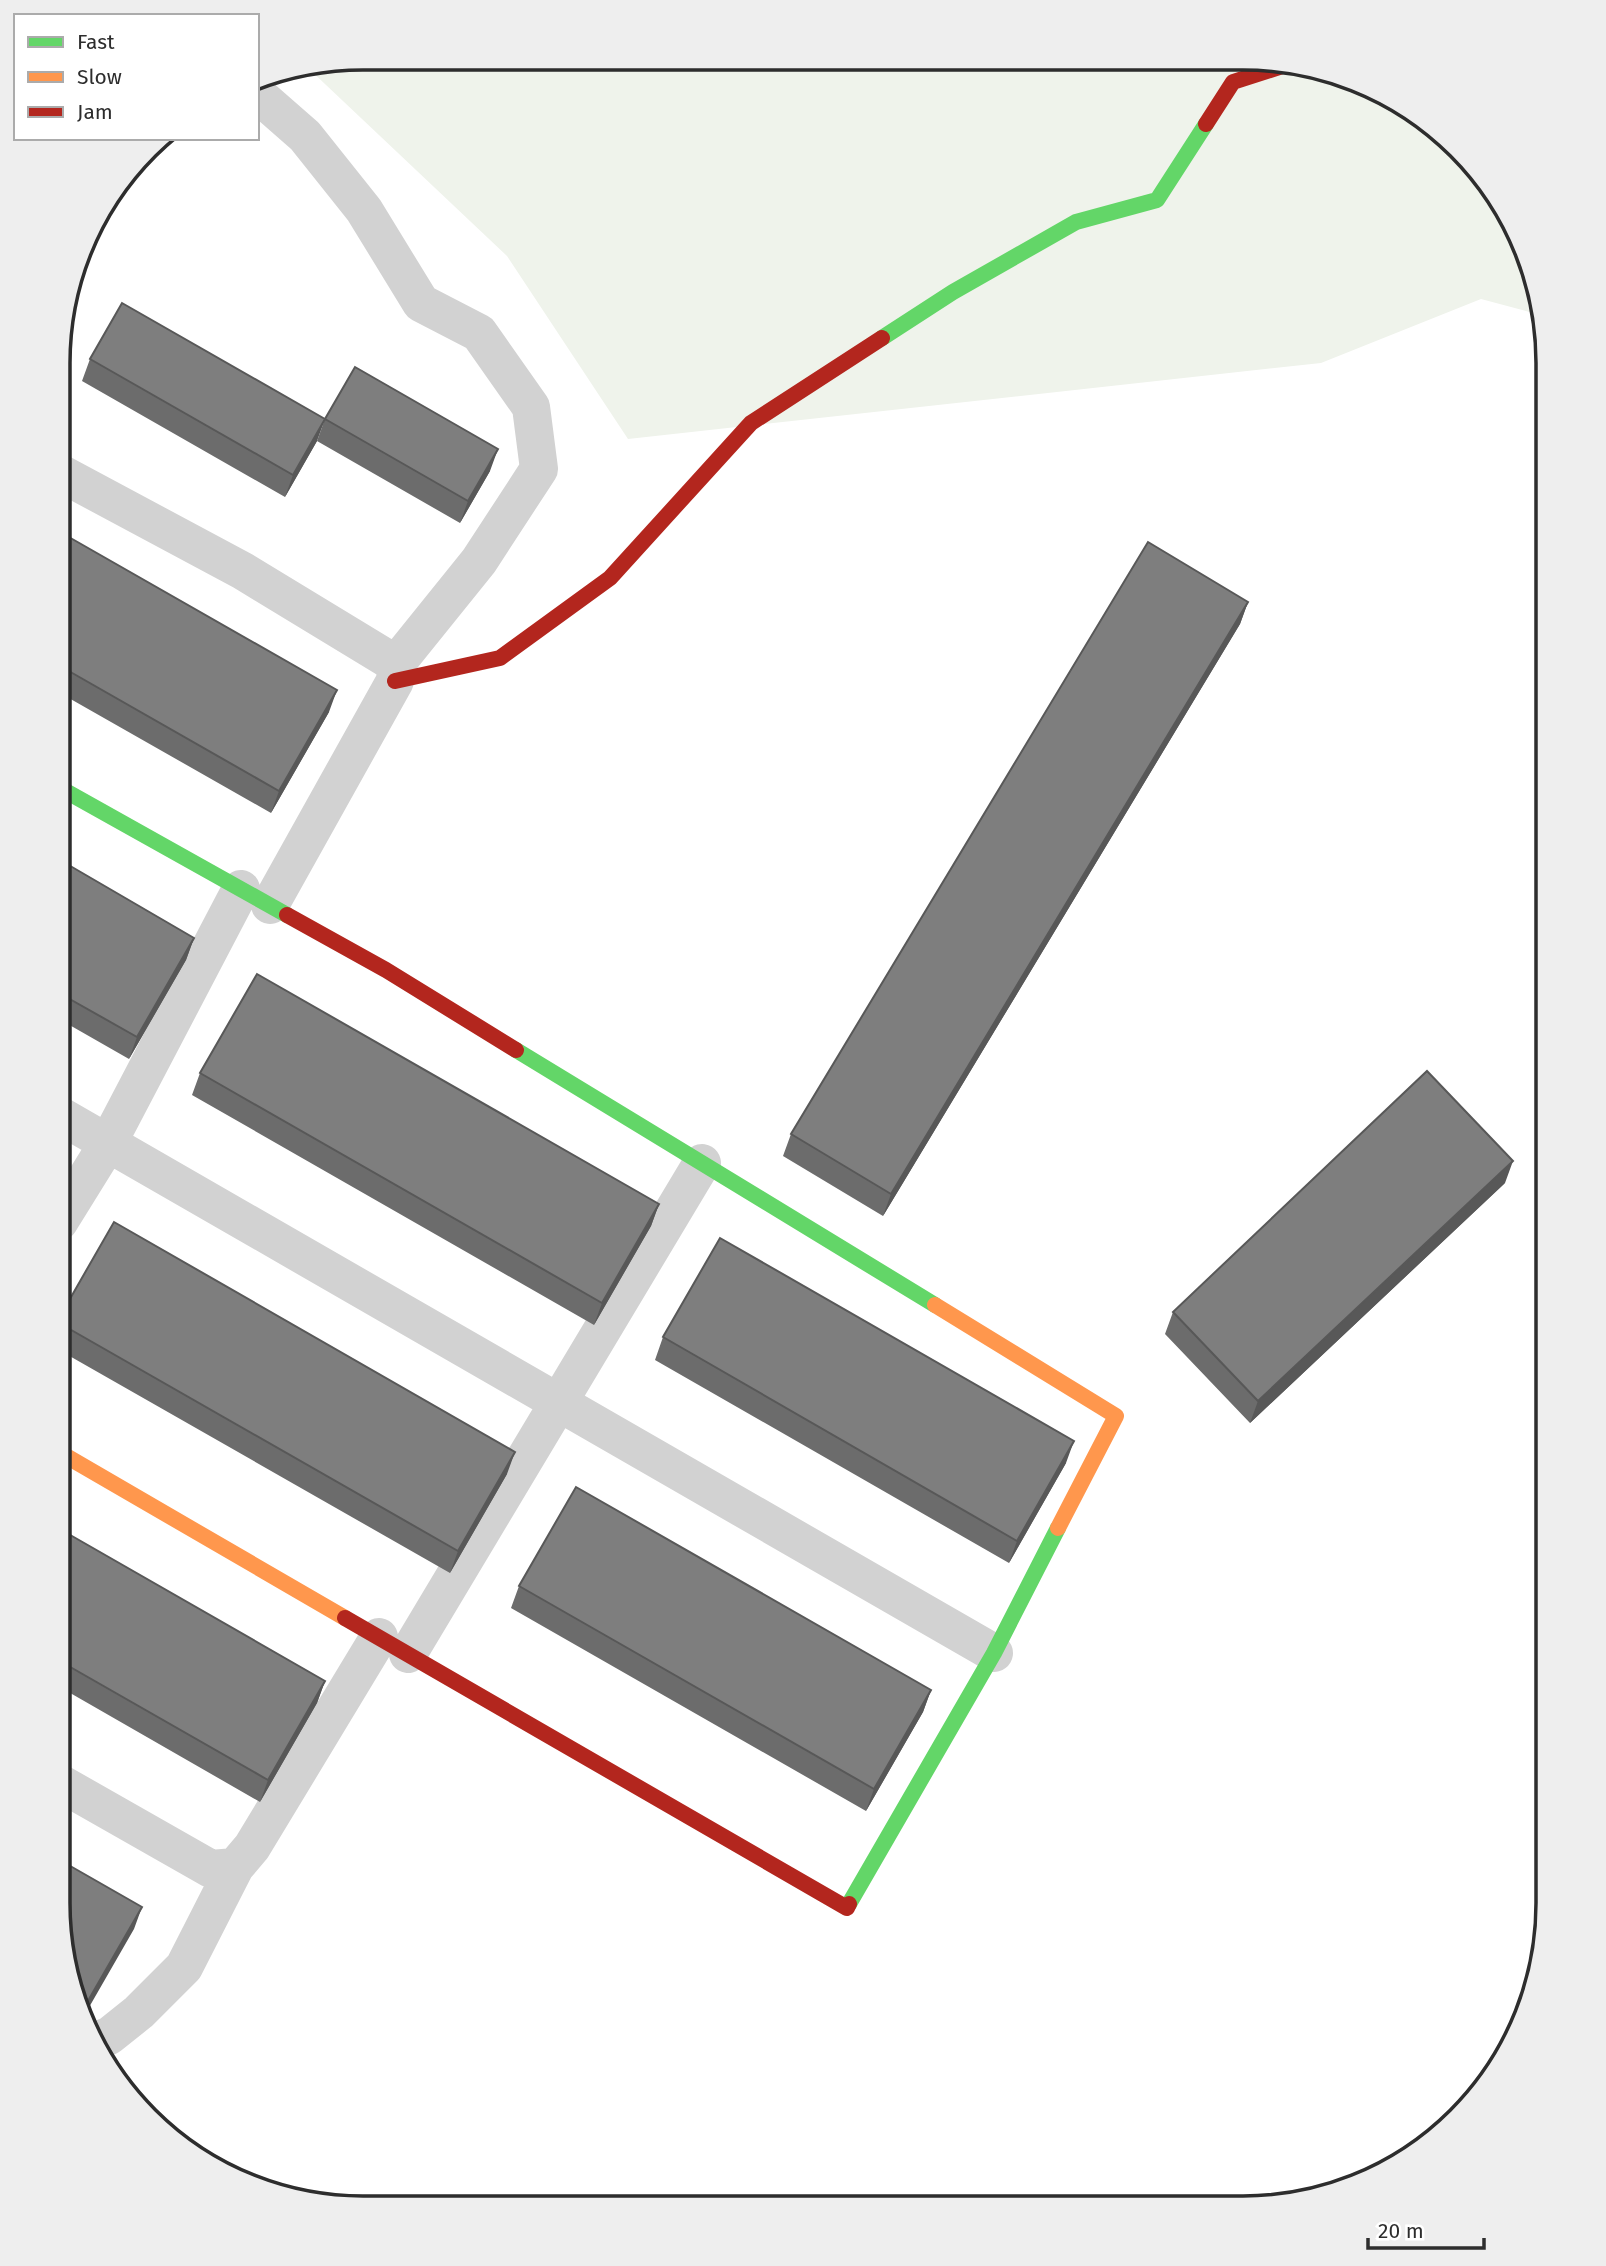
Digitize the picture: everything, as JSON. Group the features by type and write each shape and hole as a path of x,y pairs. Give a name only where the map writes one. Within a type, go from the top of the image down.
{"street":[{"path":"70,478 243,571 396,672 500,658 610,578 751,423 953,292 1076,222 1157,200 1233,82 1266,71"},
{"path":"70,1204 396,672 479,561 539,469 531,407 479,333 421,303 364,210 305,136 259,96"},
{"path":"70,794 386,970 1115,1416 994,1653 847,1908 70,1459"},
{"path":"70,1121 994,1653"},
{"path":"103,2038 139,2012 184,1967 235,1867 252,1847 394,1646 559,1403 702,1163"},
{"path":"70,1789 211,1869 235,1867"}],"shaded area":[{"path":"363,70 1243,70 1300,76 1355,92 1389,109 1406,119 1450,156 1487,200 1506,234 1526,287 1531,312 1481,299 1321,363 628,439 507,256 315,75"}],"building":[{"path":"122,303 325,419 293,475 90,359"},
{"path":"355,367 498,449 468,501 325,419"},
{"path":"70,538 337,690 279,791 70,672"},
{"path":"1148,542 1248,602 891,1194 791,1134"},
{"path":"70,866 194,938 137,1037 70,999"},
{"path":"257,974 659,1204 602,1303 200,1073"},
{"path":"1427,1071 1513,1161 1258,1401 1173,1312"},
{"path":"114,1222 515,1452 458,1551 70,1329 70,1299"},
{"path":"720,1238 1074,1441 1017,1541 663,1337"},
{"path":"576,1487 931,1690 874,1789 519,1586"},
{"path":"70,1535 325,1681 268,1780 70,1667"},
{"path":"70,1866 142,1907 88,2002 73,1941"}],"traffic: fast":[{"path":"882,338 953,292 1076,222 1157,200 1206,124"},
{"path":"70,794 287,915"},
{"path":"516,1050 935,1305"},
{"path":"849,1904 994,1653 1058,1528"}],"traffic: slow":[{"path":"935,1305 1116,1416 1058,1528"},
{"path":"70,1458 345,1618"}],"traffic: jam":[{"path":"1206,124 1233,82 1266,71"},
{"path":"395,681 500,658 610,578 751,423 882,338"},
{"path":"287,915 386,970 516,1050"},
{"path":"345,1618 847,1908 849,1904"}]}
